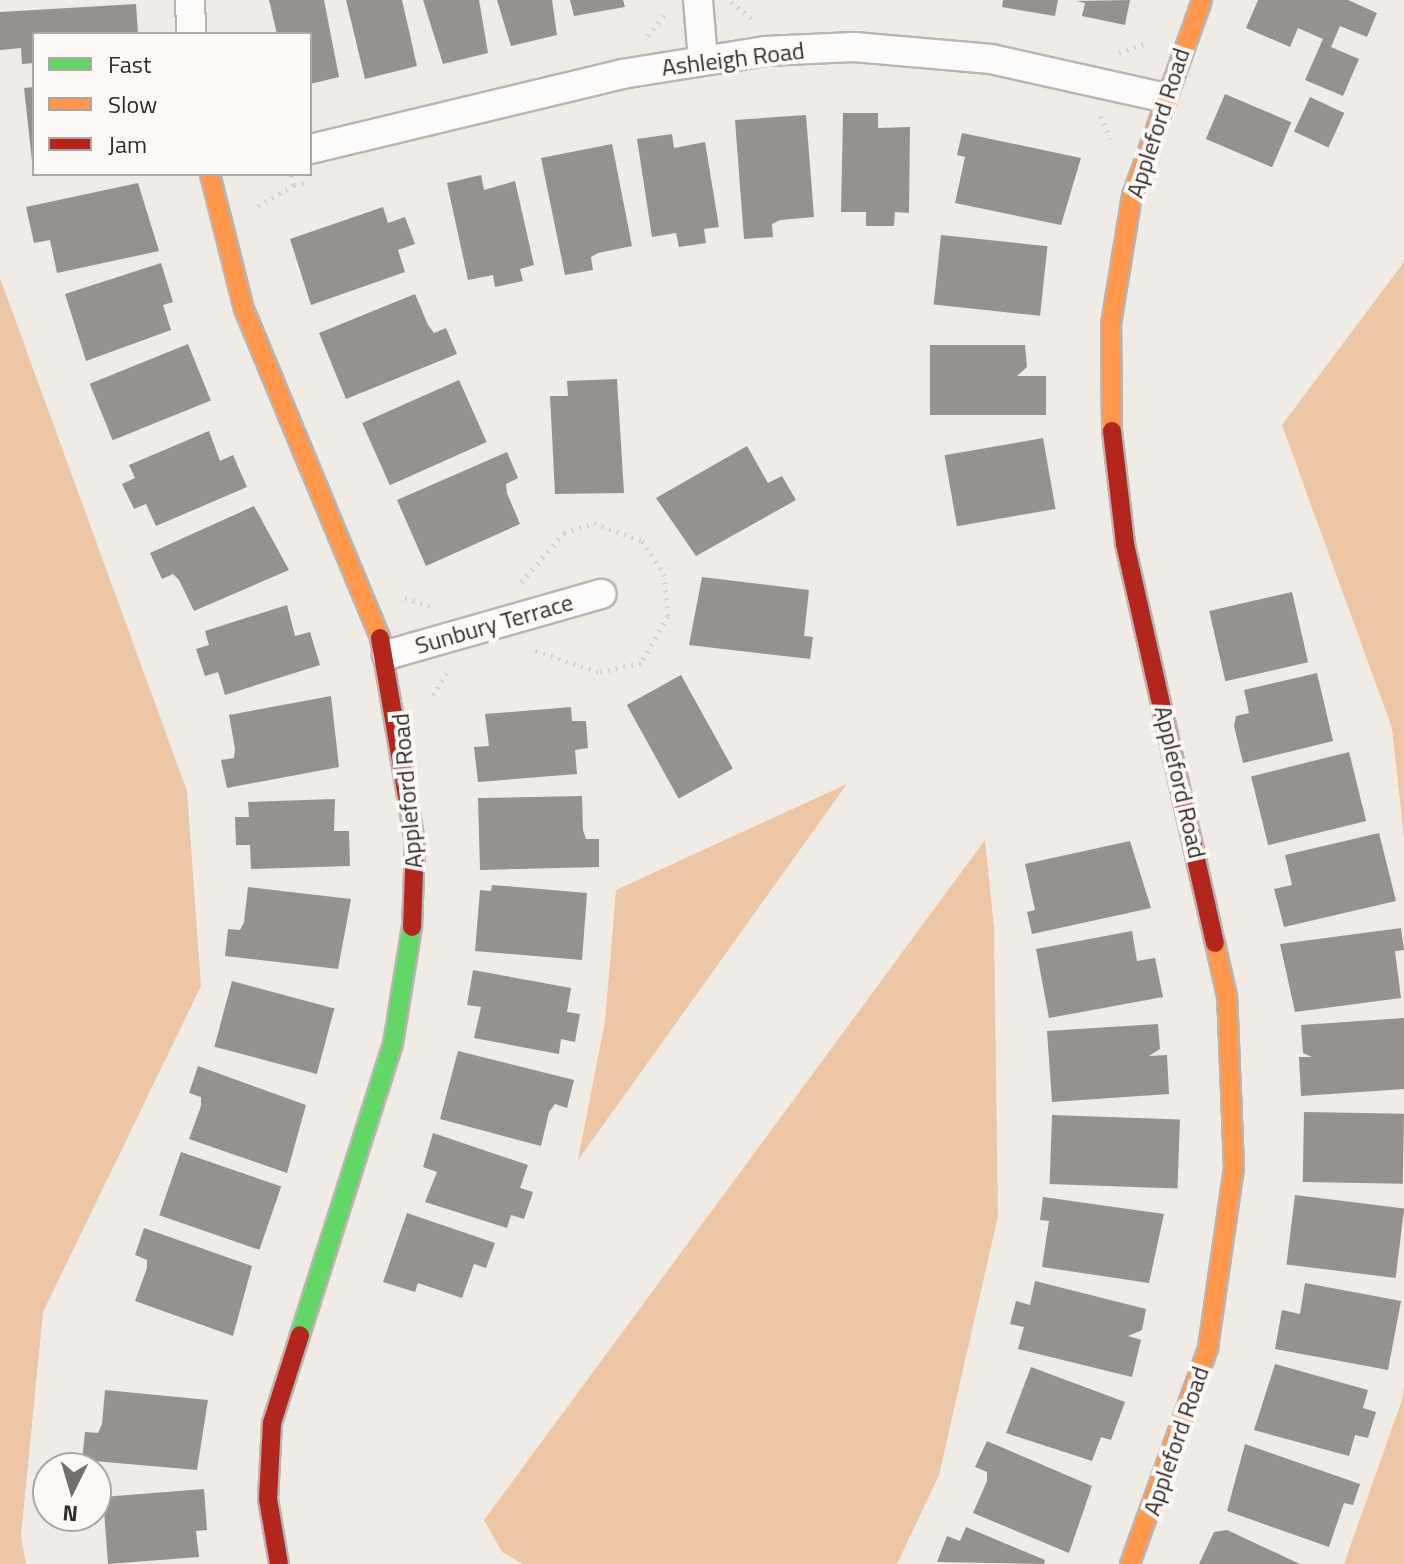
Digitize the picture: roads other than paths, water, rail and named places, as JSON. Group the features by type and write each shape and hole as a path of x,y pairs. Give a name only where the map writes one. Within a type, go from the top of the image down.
{"street":[{"path":"190,0 191,32"},
{"path":"698,0 703,59"},
{"name":"Appleford Road","path":"1130,1564 1208,1348 1234,1167 1227,996 1116,494 1111,324 1132,196 1161,97 1202,0"},
{"name":"Ashleigh Road","path":"312,149 703,59 854,47 924,51 1161,97"},
{"name":"Appleford Road","path":"211,176 244,309 387,655 413,800 411,947 377,1101 272,1423 268,1499 279,1564"},
{"name":"Sunbury Terrace","path":"387,655 601,594"}]}
